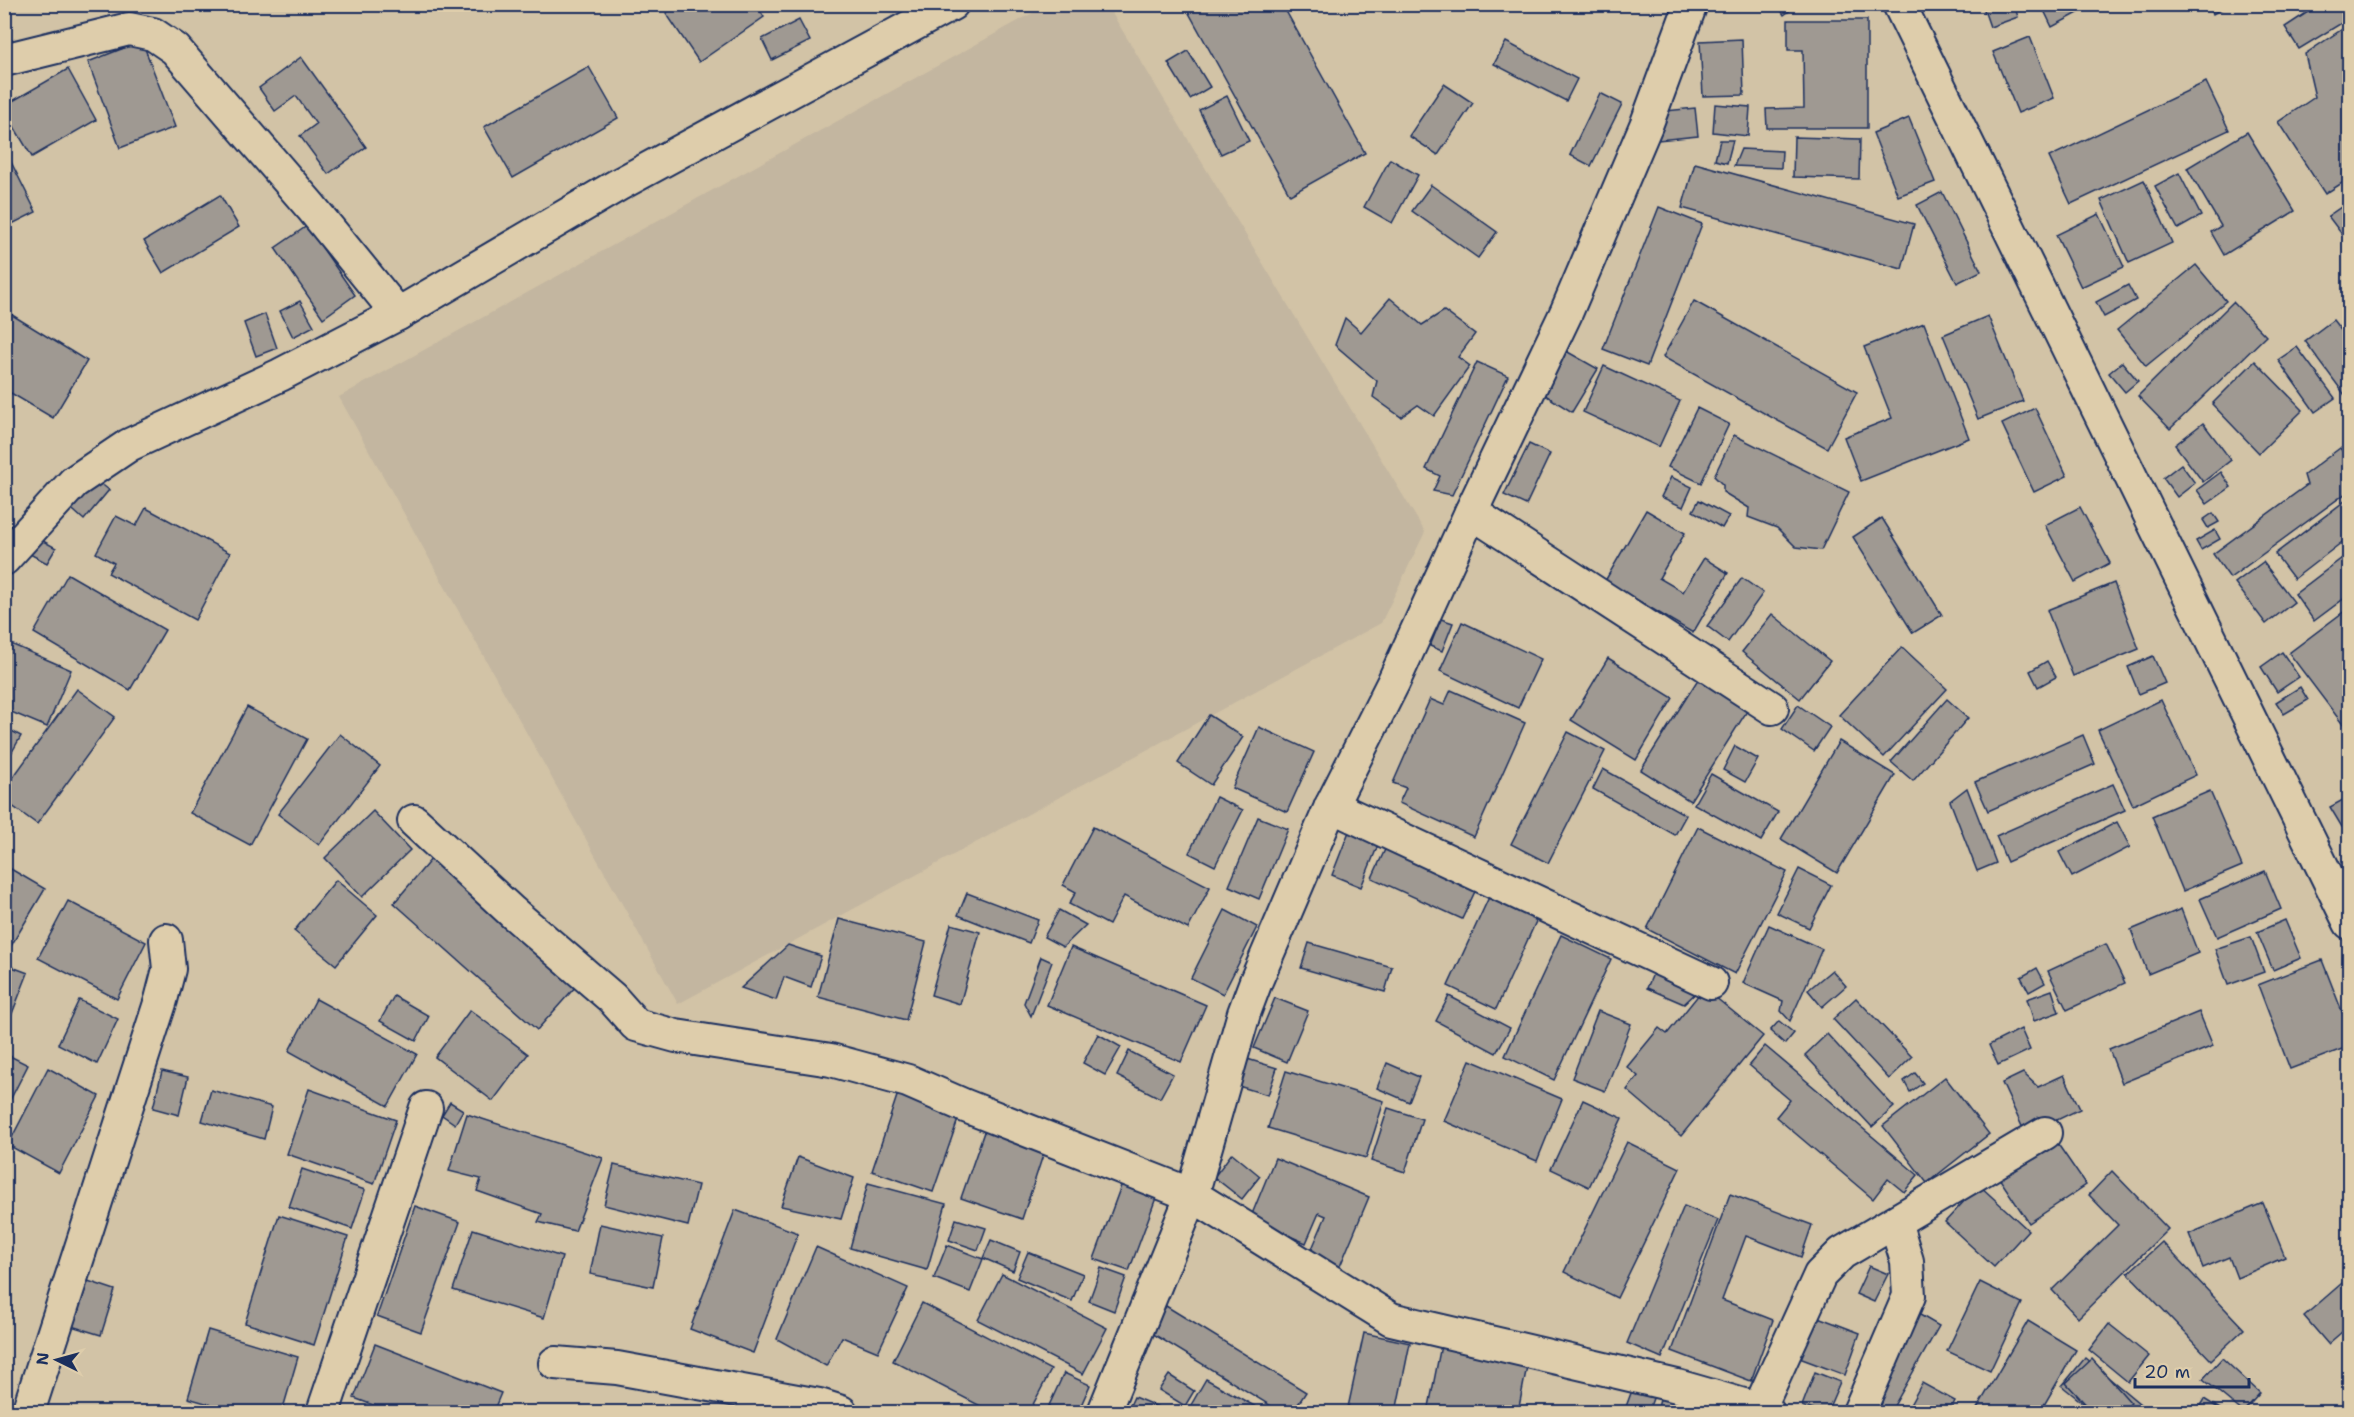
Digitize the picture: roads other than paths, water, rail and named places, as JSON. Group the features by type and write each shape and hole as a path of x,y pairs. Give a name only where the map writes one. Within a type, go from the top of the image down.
{"street":[{"path":"4,559 74,482 129,445 280,375 398,314 618,185 952,4"},
{"path":"1104,1413 1192,1195 1244,1013 1331,806 1393,683 1566,313 1647,123 1691,4"},
{"path":"1899,4 2349,923"},
{"path":"4,60 129,29 153,34 175,49 398,314"},
{"path":"1471,512 1772,708"},
{"path":"1331,806 1712,983"},
{"path":"414,821 512,912 612,999 636,1025 676,1036 831,1060 908,1082 1192,1195 1391,1319 1677,1386 1764,1411 1820,1275 1842,1253 2045,1133"},
{"path":"28,1413 161,1000 169,969 166,940"},
{"path":"323,1413 426,1108"},
{"path":"1858,1413 1909,1296 1907,1261 1895,1222"},
{"path":"555,1362 617,1368 819,1405 841,1413"}]}
